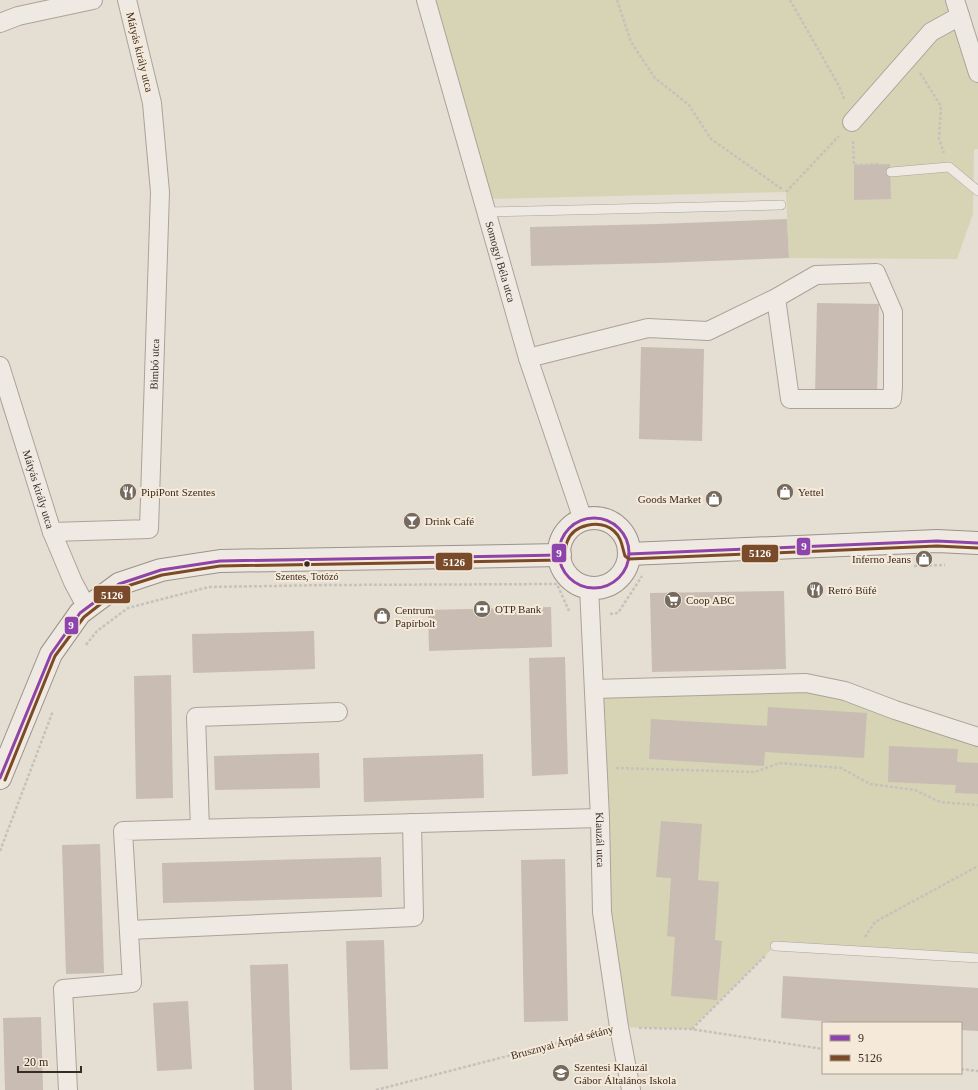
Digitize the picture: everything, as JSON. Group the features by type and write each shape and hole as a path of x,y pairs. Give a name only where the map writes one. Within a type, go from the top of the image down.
{"street":[{"path":"0,23 18,16 93,0"},
{"name":"Mátyás király utca","path":"127,0 152,103"},
{"name":"Somogyi Béla utca","path":"426,0 528,358 580,511 582,521"},
{"path":"852,122 931,32 958,8 978,73"},
{"name":"Bimbó utca","path":"52,532 149,529 160,192 152,103"},
{"path":"528,358 648,328 708,332 776,298 816,275 876,273 893,312 892,399 790,399 776,298"},
{"name":"Mátyás király utca","path":"0,366 52,532 73,582 87,608"},
{"path":"590,518 601,518 611,522 619,528 629,546 629,554 627,566 622,575 606,586 597,588 589,588 578,584 570,578 563,570 560,560 560,549 563,537 570,528 590,518"},
{"path":"629,554 937,541 978,543"},
{"path":"2,766 51,654 80,612 119,584 161,570 220,561 560,555"},
{"name":"Klauzál utca","path":"589,588 598,767 602,912 618,1027 631,1090"},
{"path":"594,689 806,683 845,691 895,710 978,737"},
{"path":"200,829 196,718 338,712"},
{"path":"68,1090 63,989 132,983 123,831 600,818"},
{"path":"129,930 414,917 412,823"}],"lane":[{"path":"893,172 949,166 978,191"},
{"path":"486,212 781,205"},
{"path":"775,946 978,958"}],"path":[{"path":"618,0 631,42 655,78 689,105 711,139 786,192 852,122"},
{"path":"790,0 839,86 852,122 854,165 890,164 893,172"},
{"path":"910,55 941,106 939,139 949,166"},
{"path":"83,650 97,631 128,608 209,587 557,584 571,614 618,614 641,577 648,574"},
{"path":"0,851 55,705"},
{"path":"598,767 755,772 780,763 841,768 870,784 915,790 940,802 978,805"},
{"path":"856,950 875,922 978,866"},
{"path":"691,1029 775,946"},
{"name":"Brusznyai Árpád sétány","path":"376,1090 618,1027 691,1029 822,1049"},
{"path":"962,1069 978,1071"}],"shaded area":[{"path":"436,0 955,0 978,72 978,149 974,150 973,214 957,259 789,258 786,192 483,199 428,8"},
{"path":"806,683 978,737 978,958 775,946 691,1029 619,1027 594,689"}],"building":[{"path":"890,164 891,199 854,200 854,165"},
{"path":"787,219 789,258 531,266 530,227"},
{"path":"817,303 879,304 877,396 815,395"},
{"path":"641,347 704,349 702,441 639,439"},
{"path":"784,591 786,669 652,672 650,593"},
{"path":"551,607 552,647 429,651 428,610"},
{"path":"314,631 315,669 193,673 192,634"},
{"path":"565,657 568,774 532,776 529,658"},
{"path":"171,675 173,798 136,799 134,676"},
{"path":"768,707 867,713 864,758 765,752 764,766 649,759 651,719 767,726"},
{"path":"889,746 958,749 957,762 978,763 978,794 955,793 956,785 888,782"},
{"path":"319,753 320,788 215,790 214,756"},
{"path":"483,754 484,798 364,802 363,758"},
{"path":"661,821 702,824 698,880 719,882 715,940 722,941 717,1000 671,996 675,937 667,936 671,878 656,877"},
{"path":"100,844 104,973 66,974 62,845"},
{"path":"381,857 382,897 163,903 162,863"},
{"path":"565,859 568,1021 524,1022 521,860"},
{"path":"384,940 388,1069 350,1070 346,941"},
{"path":"288,964 292,1090 254,1090 250,965"},
{"path":"783,976 978,988 978,1031 962,1030 962,1022 836,1022 781,1018"},
{"path":"188,1001 192,1069 157,1071 153,1003"},
{"path":"41,1017 43,1090 5,1090 3,1018"}],"transit line":[{"name":"9","path":"594,518 607,521 619,528 626,540 629,553 626,566 619,578 607,585 594,588 581,585 569,578 562,566 559,553 562,540 569,528 581,521 594,518"},
{"name":"5126","path":"5,780 55,656 84,617 121,588 162,575 220,566 561,560 565,557 566,544 570,536 581,527 595,524 608,527 617,534 625,556 629,559 937,546 978,548"},
{"name":"9","path":"629,554 937,541 978,543"},
{"name":"9","path":"0,778 51,654 80,613 119,584 161,570 220,561 560,555"}],"place":[{"name":"PipiPont Szentes","path":"128,492"},
{"name":"Yettel","path":"785,492"},
{"name":"Goods Market","path":"714,499"},
{"name":"Drink Café","path":"412,521"},
{"name":"Inferno Jeans","path":"924,559"},
{"name":"Szentes, Totózó","path":"307,564"},
{"name":"Retró Büfé","path":"815,590"},
{"name":"Coop ABC","path":"673,600"},
{"name":"OTP Bank","path":"482,609"},
{"name":"Centrum Papírbolt","path":"382,616"},
{"name":"Szentesi Klauzál Gábor Általános Iskola","path":"561,1073"}]}
